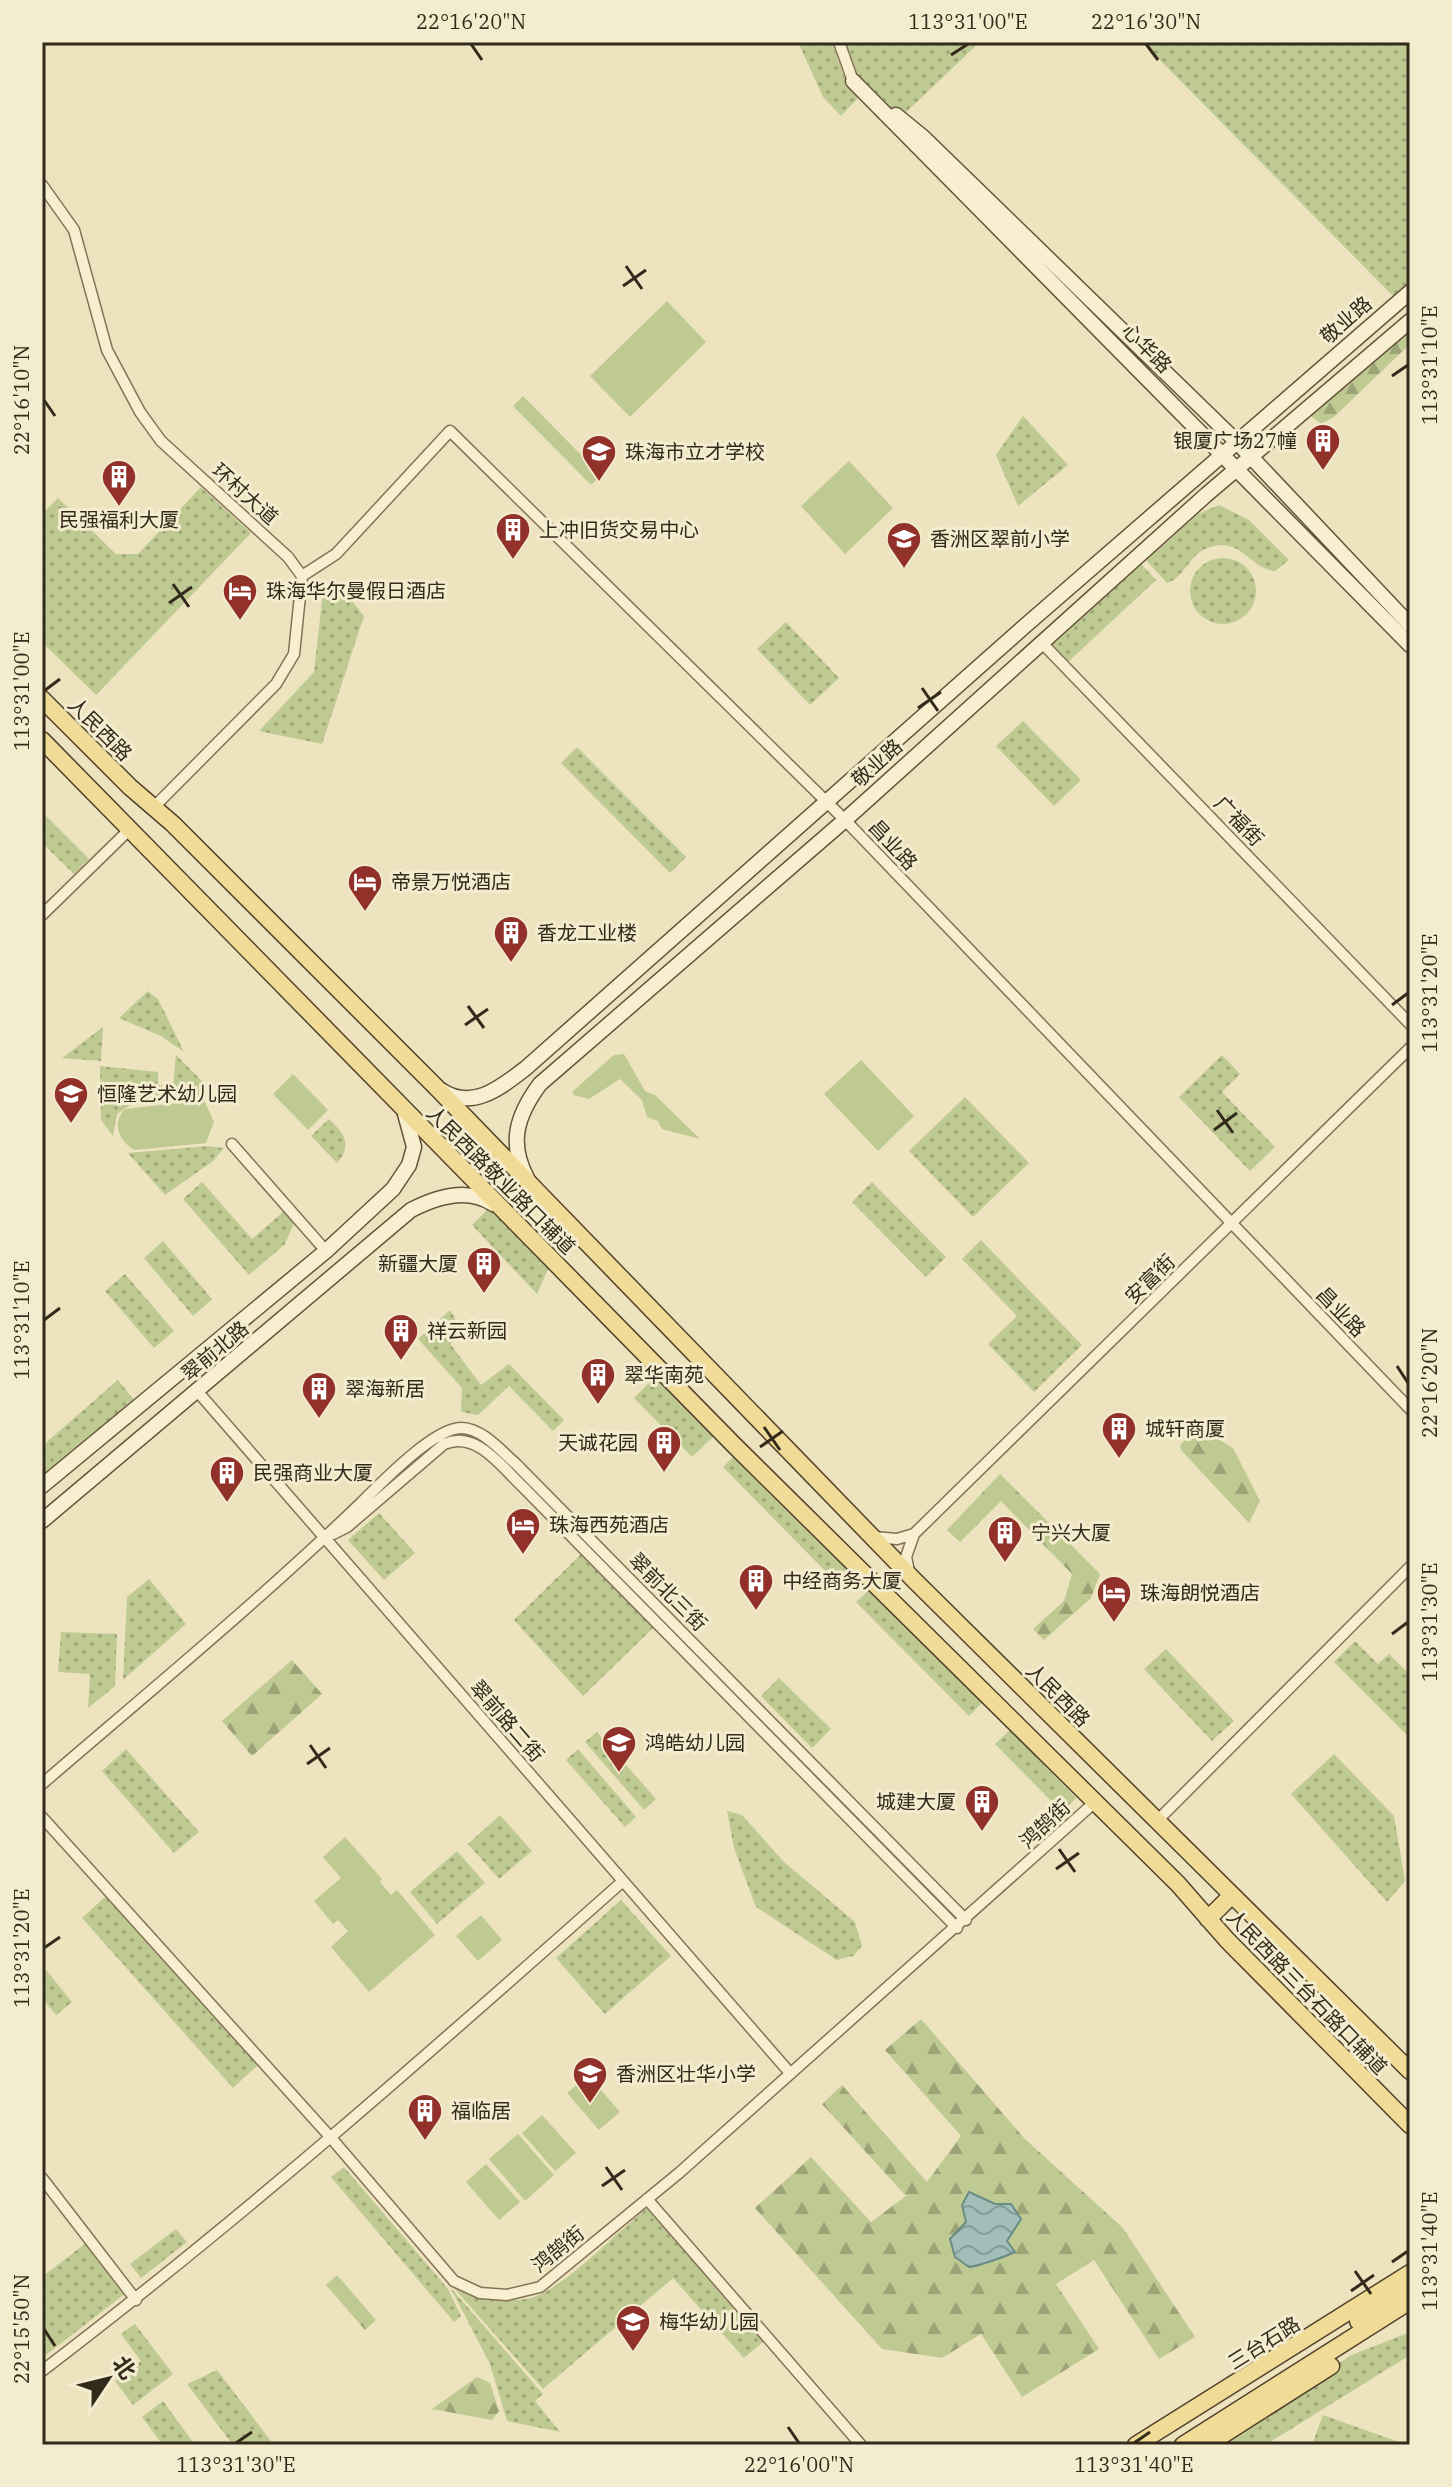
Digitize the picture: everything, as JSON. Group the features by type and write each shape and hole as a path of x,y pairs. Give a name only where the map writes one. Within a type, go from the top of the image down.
{"main road":[{"name":"心华路","path":"853,81 923,137 1237,442 1376,598 1410,645"},
{"name":"心华路","path":"853,81 1238,468 1376,598 1410,625"},
{"name":"敬业路","path":"434,1085 448,1095 471,1099 486,1095 526,1068 1410,292"},
{"name":"敬业路","path":"531,1186 517,1156 516,1129 521,1113 540,1084 845,820 1250,457 1410,321"},
{"name":"人民西路","path":"42,699 130,787"},
{"name":"人民西路敬业路口辅道","path":"42,740 744,1455 869,1575 1095,1802"},
{"name":"人民西路敬业路口辅道","path":"130,787 154,807 434,1085 889,1555"},
{"name":"翠前北路","path":"42,1486 326,1251 393,1189 409,1165 414,1147 404,1109"},
{"name":"翠前北路","path":"42,1521 411,1210 438,1198 469,1195 481,1197 504,1211"},
{"name":"人民西路","path":"889,1555 1198,1863"},
{"name":"人民西路三台石路口辅道","path":"1095,1802 1410,2125"},
{"name":"人民西路三台石路口辅道","path":"1198,1863 1410,2071"},
{"path":"1208,1919 1232,1895"},
{"name":"三台石路","path":"1136,2445 1410,2273"},
{"path":"1157,2445 1410,2287"},
{"path":"1183,2445 1410,2301"},
{"path":"1207,2445 1410,2314"}],"street":[{"name":"心华路","path":"839,42 853,81"},
{"name":"环村大道","path":"42,185 74,230 107,350 140,412 161,441 288,557 302,576"},
{"name":"昌业路","path":"302,576 336,554 450,431 845,820 1410,1409"},
{"path":"154,807 276,684 294,654 302,576"},
{"name":"广福街","path":"1042,643 1410,1024"},
{"path":"42,915 129,830"},
{"name":"安富街","path":"914,1534 1410,1048"},
{"path":"232,1144 326,1251"},
{"name":"翠前路二街","path":"198,1392 790,2073"},
{"name":"翠前北三街","path":"42,1784 324,1538 347,1527 444,1444 463,1438 473,1443 533,1497 962,1924"},
{"path":"873,1537 897,1539 914,1534"},
{"path":"914,1534 906,1557 914,1580"},
{"path":"1157,1821 1410,1567"},
{"name":"鸿鹄街","path":"42,1817 332,2139 454,2281 480,2293 507,2295 540,2287 647,2199 962,1924 1095,1802"},
{"path":"42,2371 136,2300 332,2139 623,1881"},
{"path":"42,2178 136,2300"},
{"path":"647,2199 861,2445"}],"green space":[{"path":"798,42 832,42 847,85 859,97 841,116 823,97"},
{"path":"839,42 980,42 900,118 854,81"},
{"path":"1142,42 1410,42 1410,291 1398,301"},
{"path":"667,301 706,342 630,417 590,376"},
{"path":"1410,330 1410,344 1334,417 1321,424 1309,414"},
{"path":"523,396 601,475 591,485 513,406"},
{"path":"1023,416 1068,465 1018,506 996,455"},
{"path":"849,461 893,508 845,554 801,506"},
{"path":"201,487 251,533 96,695 42,642 42,514 58,498 116,554 138,554"},
{"path":"1219,505 1249,520 1289,560 1275,571 1266,569 1236,548 1217,545 1199,553 1178,576 1167,583 1146,560 1198,514"},
{"path":"1223,558 1236,561 1246,568 1253,578 1256,591 1253,604 1246,614 1236,621 1223,624 1210,621 1200,614 1193,604 1190,591 1193,578 1200,568 1210,561"},
{"path":"1139,562 1156,580 1067,663 1049,642"},
{"path":"336,581 364,616 322,744 259,731 314,672 323,592"},
{"path":"786,622 839,678 810,705 757,649"},
{"path":"1023,721 1081,780 1054,806 996,746"},
{"path":"577,747 686,857 670,873 561,763"},
{"path":"42,812 89,859 74,874 42,843"},
{"path":"148,991 158,999 184,1052 161,1036 119,1018"},
{"path":"103,1027 101,1061 62,1058"},
{"path":"624,1054 645,1091 655,1095 700,1139 662,1129 658,1121 647,1117 642,1100 620,1079 589,1099 573,1095 573,1091 614,1055"},
{"path":"176,1055 217,1096 133,1103 117,1114 113,1136 101,1120 100,1066 158,1072 158,1085 173,1087"},
{"path":"1222,1055 1240,1074 1222,1092 1275,1147 1250,1171 1179,1097"},
{"path":"861,1060 914,1116 878,1151 824,1094"},
{"path":"293,1074 328,1110 308,1130 273,1094"},
{"path":"965,1097 1029,1163 973,1217 909,1151"},
{"path":"204,1100 214,1122 206,1143 134,1150 119,1131 118,1120 125,1109"},
{"path":"329,1119 345,1140 345,1150 337,1163 311,1136"},
{"path":"208,1146 224,1148 213,1161 165,1195 128,1153"},
{"path":"202,1182 252,1239 284,1211 294,1223 285,1244 249,1275 183,1199"},
{"path":"872,1182 946,1257 926,1277 852,1202"},
{"path":"489,1208 548,1269 537,1294 472,1225"},
{"path":"981,1240 1082,1345 1034,1392 988,1344 1017,1316 962,1259"},
{"path":"163,1241 212,1299 193,1316 144,1258"},
{"path":"125,1274 174,1331 154,1348 105,1291"},
{"path":"450,1310 455,1318 451,1345 481,1385 509,1364 564,1420 553,1431 509,1386 478,1415 461,1412 462,1388 418,1339"},
{"path":"657,1375 715,1435 692,1457 634,1398"},
{"path":"118,1380 134,1400 42,1476 42,1446"},
{"path":"1199,1428 1233,1448 1260,1501 1249,1523 1181,1450 1180,1445"},
{"path":"737,1453 849,1566 835,1581 723,1467"},
{"path":"1000,1474 1100,1574 1091,1598 1044,1640 1033,1629 1064,1601 1072,1574 1001,1501 960,1542 947,1530"},
{"path":"379,1513 415,1553 384,1580 348,1540"},
{"path":"582,1553 654,1627 583,1696 514,1620"},
{"path":"149,1579 186,1624 123,1680 127,1597"},
{"path":"871,1588 983,1702 969,1716 856,1602"},
{"path":"61,1632 117,1634 115,1686 88,1708 90,1674 58,1672"},
{"path":"1355,1641 1378,1664 1389,1654 1410,1675 1410,1738 1334,1662"},
{"path":"1166,1649 1234,1721 1212,1741 1144,1669"},
{"path":"292,1660 322,1694 252,1756 222,1721"},
{"path":"779,1678 831,1729 812,1748 761,1696"},
{"path":"1010,1730 1076,1798 1062,1812 995,1744"},
{"path":"597,1732 656,1799 644,1810 585,1742"},
{"path":"126,1749 199,1832 174,1853 102,1771"},
{"path":"578,1749 636,1817 625,1827 566,1760"},
{"path":"1334,1754 1394,1816 1405,1881 1387,1902 1291,1794"},
{"path":"727,1811 742,1815 784,1862 855,1922 862,1946 853,1956 837,1960 756,1907 734,1848"},
{"path":"500,1815 532,1851 499,1879 468,1844"},
{"path":"345,1837 382,1879 380,1882 391,1895 397,1890 435,1935 369,1992 331,1947 348,1931 338,1920 333,1924 314,1901 341,1878 323,1857"},
{"path":"457,1851 485,1883 437,1924 410,1892"},
{"path":"107,1895 258,2065 233,2088 82,1918"},
{"path":"621,1900 671,1956 605,2014 556,1958"},
{"path":"481,1915 502,1940 478,1961 456,1936"},
{"path":"42,1965 72,2002 56,2015 42,1998"},
{"path":"921,2019 1025,2139 1123,2228 1195,2337 1159,2359 1094,2260 1056,2284 1099,2349 1022,2397 981,2334 942,2358 882,2349 755,2208 811,2157 871,2222 906,2196 822,2104 842,2085 927,2182 961,2136 885,2050"},
{"path":"588,2075 620,2112 599,2130 567,2093"},
{"path":"542,2115 576,2153 555,2171 522,2133"},
{"path":"518,2134 554,2175 525,2201 489,2159"},
{"path":"486,2164 520,2202 499,2220 466,2182"},
{"path":"344,2167 448,2289 461,2316 454,2322 331,2177"},
{"path":"647,2208 764,2341 744,2358 673,2278 543,2389 453,2287 499,2299 534,2297 570,2275"},
{"path":"176,2229 187,2242 141,2278 130,2264"},
{"path":"86,2243 126,2293 42,2358 42,2277"},
{"path":"337,2275 376,2320 365,2330 326,2285"},
{"path":"450,2287 543,2394 535,2401 560,2432 507,2421 490,2364"},
{"path":"135,2324 173,2374 133,2405 115,2381 141,2361 121,2334"},
{"path":"1410,2332 1410,2355 1265,2445 1208,2445 1352,2355"},
{"path":"217,2370 274,2445 233,2445 187,2384"},
{"path":"477,2377 490,2383 499,2411 492,2420 432,2409"},
{"path":"163,2401 195,2445 163,2445 142,2417"},
{"path":"1323,2415 1407,2445 1312,2445"}],"water":[{"path":"969,2192 995,2204 1011,2204 1021,2219 1007,2241 1015,2252 969,2267 955,2257 950,2239 966,2222 962,2205"}],"place":[{"name":"银厦广场27幢","path":"1323,472"},
{"name":"珠海市立才学校","path":"599,483"},
{"name":"民强福利大厦","path":"119,508"},
{"name":"上冲旧货交易中心","path":"513,561"},
{"name":"香洲区翠前小学","path":"904,570"},
{"name":"珠海华尔曼假日酒店","path":"240,622"},
{"name":"帝景万悦酒店","path":"365,913"},
{"name":"香龙工业楼","path":"511,964"},
{"name":"恒隆艺术幼儿园","path":"71,1125"},
{"name":"新疆大厦","path":"484,1295"},
{"name":"祥云新园","path":"401,1362"},
{"name":"翠华南苑","path":"598,1406"},
{"name":"翠海新居","path":"319,1420"},
{"name":"城轩商厦","path":"1119,1460"},
{"name":"天诚花园","path":"664,1474"},
{"name":"民强商业大厦","path":"227,1504"},
{"name":"珠海西苑酒店","path":"523,1556"},
{"name":"宁兴大厦","path":"1005,1564"},
{"name":"中经商务大厦","path":"756,1612"},
{"name":"珠海朗悦酒店","path":"1114,1624"},
{"name":"鸿皓幼儿园","path":"619,1774"},
{"name":"城建大厦","path":"982,1833"},
{"name":"香洲区壮华小学","path":"590,2105"},
{"name":"福临居","path":"425,2142"},
{"name":"梅华幼儿园","path":"633,2353"}]}
